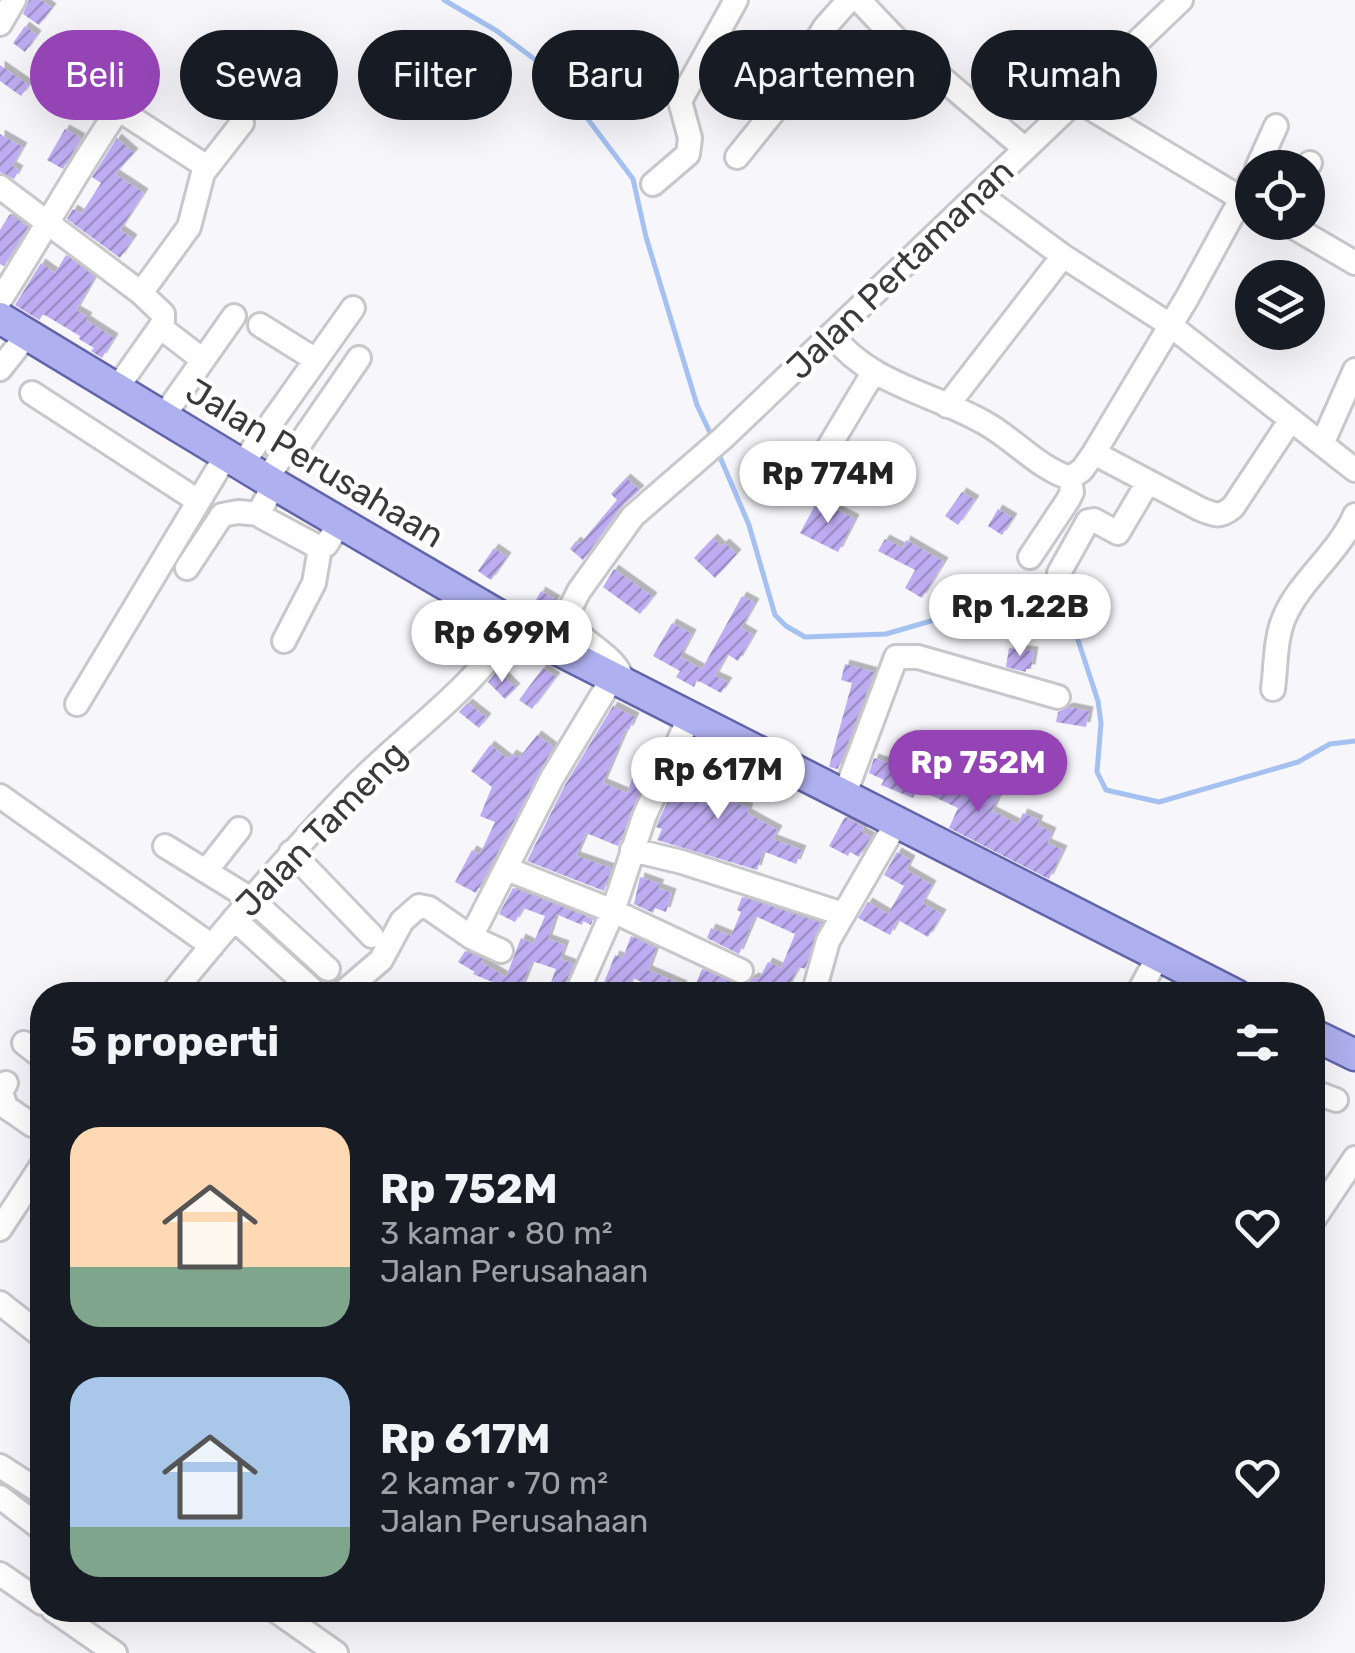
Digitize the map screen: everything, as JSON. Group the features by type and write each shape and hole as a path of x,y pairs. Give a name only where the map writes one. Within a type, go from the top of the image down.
{"main road":[{"name":"Jalan Perusahaan","path":"0,318 552,646 1211,982"},
{"path":"1325,1040 1355,1054"}],"street":[{"path":"0,24 14,0"},
{"path":"653,184 688,154 690,138 680,101 736,0"},
{"path":"737,158 795,84 824,27 849,0"},
{"path":"859,0 887,30"},
{"name":"Jalan Pertamanan","path":"1150,30 1181,0"},
{"path":"951,86 1026,149"},
{"path":"0,300 50,224 84,159 123,102 208,167"},
{"name":"Jalan Pertamanan","path":"552,646 566,613 594,567 633,516 723,438 1056,120"},
{"path":"1114,120 1235,186"},
{"path":"141,293 189,227 198,188 208,167 242,123"},
{"path":"1265,150 1276,126"},
{"path":"0,187 164,314 160,327 116,388"},
{"path":"979,194 1063,256 1170,325 1355,470"},
{"path":"832,335 873,373 992,426 1049,468 1070,478 1094,453 1235,217"},
{"path":"1316,240 1355,263"},
{"path":"947,406 1063,256"},
{"path":"260,514 253,470 316,360 353,308"},
{"path":"163,417 234,316"},
{"path":"260,325 316,360"},
{"path":"160,327 203,360"},
{"path":"0,368 27,335"},
{"path":"77,704 198,501 297,448 359,358"},
{"path":"1322,444 1355,370"},
{"path":"821,460 873,373"},
{"path":"32,393 198,501"},
{"path":"1094,453 1216,516 1232,507 1290,421"},
{"path":"1030,557 1068,500 1072,492 1070,478"},
{"path":"1059,574 1088,521 1094,520 1118,533 1148,482"},
{"path":"187,568 222,516 238,512 260,514 320,548"},
{"path":"1273,689 1283,619 1304,586 1346,536 1355,515"},
{"path":"320,548 340,523"},
{"path":"284,641 314,584 320,548"},
{"path":"471,936 552,778 619,680 619,668 572,630 566,613"},
{"name":"Jalan Tameng","path":"182,982 291,852 356,785 477,675 514,624"},
{"path":"844,796 894,661 918,657 1058,697"},
{"path":"582,982 612,911 632,850 689,718"},
{"path":"0,796 212,946"},
{"path":"817,982 828,942 897,822"},
{"path":"206,871 239,829"},
{"path":"165,846 251,899 328,969"},
{"path":"632,850 682,862 843,914"},
{"path":"291,852 372,936"},
{"path":"507,869 612,911 741,972"},
{"path":"355,982 380,960 402,921 419,906 501,950"},
{"path":"234,919 304,982"},
{"path":"1144,982 1160,955"},
{"path":"6,1083 1,1092 6,1107 30,1124"},
{"path":"1325,1095 1336,1100"},
{"path":"1325,1203 1355,1158"},
{"path":"0,1229 8,1200 30,1177"},
{"path":"0,1303 30,1327"},
{"path":"0,1466 30,1485"},
{"path":"0,1497 30,1515"},
{"path":"0,1574 30,1594"},
{"path":"75,1622 115,1653"},
{"path":"292,1622 336,1653"}],"building":[{"path":"29,0 41,0 52,8 39,25 23,14"},
{"path":"25,26 30,30 30,45 25,52 13,43"},
{"path":"0,65 29,85 21,96 0,81"},
{"path":"65,129 81,138 63,169 47,160"},
{"path":"0,134 23,147 12,166 19,170 14,179 0,172"},
{"path":"117,138 134,153 115,174 144,193 120,230 133,239 120,258 67,219 73,209 81,214 101,183 92,177"},
{"path":"10,214 28,227 4,266 0,264 0,230"},
{"path":"66,255 95,277 76,310 114,338 102,358 80,336 43,314 39,320 15,305 41,263 55,273"},
{"path":"626,478 640,490 621,507 583,560 570,549 576,541 580,544 617,500 611,494"},
{"path":"962,492 975,500 958,525 945,516"},
{"path":"818,500 855,519 838,552 800,533"},
{"path":"998,509 1013,518 1002,535 988,526"},
{"path":"713,538 737,554 715,578 694,558"},
{"path":"885,539 903,548 906,540 944,562 922,598 905,588 915,570 878,551"},
{"path":"494,548 507,557 491,580 478,571"},
{"path":"614,569 653,597 640,614 603,587"},
{"path":"541,591 556,600 544,620 529,612"},
{"path":"742,596 755,603 741,628 753,635 738,661 727,654 715,676 728,682 721,693 697,680 694,687 676,677 680,671 653,656 672,623 692,634 680,657 702,669"},
{"path":"1009,648 1034,651 1031,669 1026,672 1006,667"},
{"path":"845,664 874,672 838,769 829,767 852,683 841,680"},
{"path":"543,668 556,677 532,709 519,700"},
{"path":"498,670 516,688 505,699 488,682"},
{"path":"468,703 487,718 479,728 459,712"},
{"path":"613,706 635,717 603,783 627,793 639,760 651,766 618,846 586,833 576,856 611,868 604,891 527,861 565,785"},
{"path":"1069,707 1089,711 1086,727 1056,722 1058,712"},
{"path":"537,735 553,747 476,893 455,882 472,850 480,854 495,822 480,816 492,787 471,771 490,745 508,759 512,754 519,758"},
{"path":"874,758 938,780 946,764 1000,793 992,811 1018,824 1023,813 1039,820 1037,825 1052,832 1047,843 1063,850 1049,879 949,828 958,808 917,789 913,798 881,785 884,780 869,773"},
{"path":"685,764 716,778 718,771 743,780 734,802 778,830 773,839 802,850 796,864 763,851 757,870 657,840 662,829 656,827"},
{"path":"845,817 864,827 862,832 871,837 859,857 829,846"},
{"path":"897,852 911,860 906,870 932,885 922,903 942,914 928,937 898,920 890,935 858,918 868,902 888,914 904,886 884,875"},
{"path":"640,877 672,893 666,912 655,908 653,913 634,904"},
{"path":"513,888 593,919 591,925 583,921 582,925 556,914 548,939 565,945 560,959 573,964 566,982 551,982 556,969 532,961 523,982 492,982 458,962 465,951 506,977 521,938 533,944 545,916 523,908 515,922 499,914"},
{"path":"742,897 821,923 805,969 799,967 790,982 747,982 754,977 759,979 768,962 781,968 795,934 755,916 739,954 707,938 711,928 731,936 741,912 737,910"},
{"path":"631,936 656,948 648,970 676,982 642,982 633,978 631,982 604,982 615,955 623,958"},
{"path":"702,969 732,982 697,982"}],"waterway":[{"path":"444,0 497,31 553,73 633,179 646,237 697,405 713,439"},
{"path":"717,450 749,525 775,615 805,637 886,634 948,616 1017,611 1059,617 1076,634 1098,701 1101,723 1097,772 1106,790 1159,802 1298,762 1330,744 1355,741"}]}
